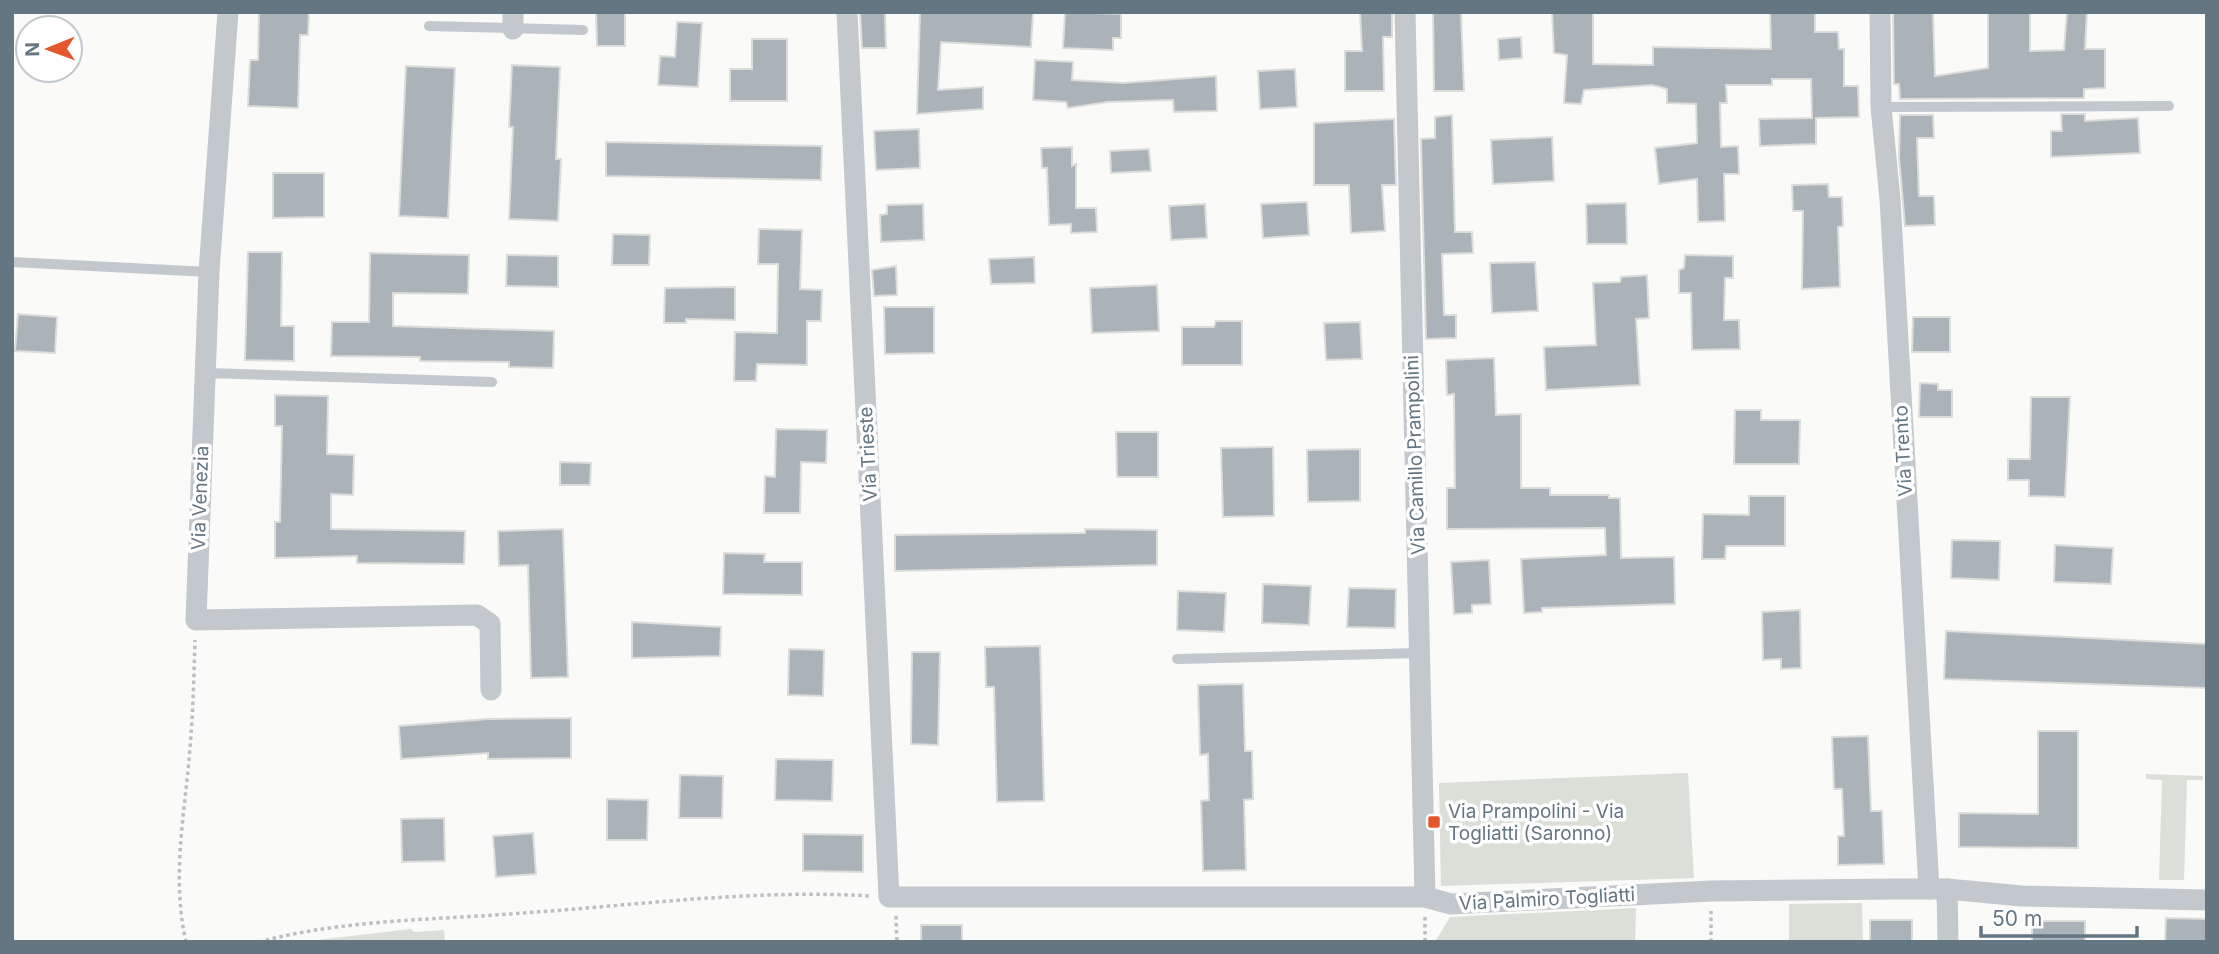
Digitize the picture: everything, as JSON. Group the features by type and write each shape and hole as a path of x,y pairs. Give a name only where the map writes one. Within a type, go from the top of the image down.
{"street":[{"name":"Via Venezia","path":"196,620 209,272 228,12"},
{"name":"Via Trieste","path":"847,12 889,897"},
{"name":"Via Camillo Prampolini","path":"1405,12 1425,897"},
{"name":"Via Trento","path":"1880,12 1881,107 1891,213 1938,889 1948,942"},
{"path":"196,620 477,615 489,624 491,690"},
{"name":"Via Palmiro Togliatti","path":"889,897 1425,897 1451,904 1712,891 1938,889 2022,896 2207,900"}],"lane":[{"path":"429,26 513,20 583,30"},
{"path":"1881,107 2169,106"},
{"path":"12,262 209,272"},
{"path":"205,373 492,382"},
{"path":"1177,659 1421,653"}],"path":[{"path":"186,942 180,913 179,834 190,750 196,620"},
{"path":"1711,942 1712,891"},
{"path":"259,942 364,925 659,903 846,894 889,897"}],"shaded area":[{"path":"1688,773 1694,878 1441,886 1439,783"},
{"path":"2146,774 2203,776 2203,780 2187,780 2184,880 2159,880 2162,780 2146,779"},
{"path":"1862,903 1863,942 1789,942 1789,904"},
{"path":"1636,908 1635,942 1435,942 1450,917"},
{"path":"411,929 414,932 444,930 445,942 300,942"}],"building":[{"path":"259,12 309,12 308,35 300,35 298,108 248,106 250,60 258,60"},
{"path":"596,12 625,12 625,46 597,46"},
{"path":"860,12 885,12 886,48 862,48"},
{"path":"920,12 1033,12 1031,47 941,42 938,90 983,87 983,109 917,114"},
{"path":"1065,12 1121,14 1121,38 1113,38 1113,50 1063,48"},
{"path":"1360,12 1392,12 1392,37 1383,37 1384,91 1345,91 1345,51 1362,51"},
{"path":"1433,12 1461,12 1464,91 1434,91"},
{"path":"1552,12 1593,12 1593,64 1653,65 1653,47 1771,49 1770,12 1815,12 1815,32 1838,32 1839,49 1844,49 1844,86 1858,86 1859,117 1816,118 1816,144 1760,146 1759,119 1812,118 1811,79 1772,79 1772,85 1726,85 1727,103 1720,103 1721,147 1738,146 1739,174 1724,174 1725,221 1698,222 1697,179 1659,184 1655,148 1697,143 1696,104 1667,103 1667,89 1652,85 1584,90 1581,104 1564,103 1567,55 1554,53"},
{"path":"1893,12 1933,12 1935,76 1988,68 1988,12 2030,12 2030,51 2064,50 2067,12 2087,12 2085,49 2105,49 2105,88 2084,89 2084,98 1900,99 1899,84 1894,84"},
{"path":"677,22 702,23 698,87 658,85 660,56 675,57"},
{"path":"1521,37 1522,58 1499,60 1498,39"},
{"path":"752,39 787,39 787,101 730,101 730,69 752,69"},
{"path":"1035,60 1073,62 1072,80 1123,83 1216,76 1217,111 1174,112 1173,100 1108,102 1068,108 1066,102 1033,100"},
{"path":"512,65 560,67 556,159 561,159 558,221 509,219 513,127 509,127"},
{"path":"406,66 455,68 448,218 399,216"},
{"path":"1295,69 1297,107 1260,109 1258,71"},
{"path":"2061,114 2085,114 2085,121 2138,118 2140,153 2051,157 2051,131 2062,131"},
{"path":"1452,115 1455,232 1472,232 1473,253 1442,254 1444,315 1456,315 1456,338 1426,339 1421,139 1435,138 1435,117"},
{"path":"1900,115 1933,115 1934,138 1917,138 1919,196 1934,196 1935,225 1905,226 1899,157"},
{"path":"1394,119 1396,185 1382,185 1385,231 1351,233 1349,185 1314,185 1314,123"},
{"path":"919,129 920,168 876,170 874,131"},
{"path":"1552,137 1554,181 1493,184 1491,140"},
{"path":"606,142 822,146 821,180 606,176"},
{"path":"1072,147 1072,166 1076,164 1076,208 1096,208 1097,232 1071,233 1071,224 1049,225 1047,168 1042,168 1041,148"},
{"path":"1149,149 1151,171 1111,173 1110,151"},
{"path":"273,173 324,173 324,217 273,218"},
{"path":"1828,184 1829,197 1842,197 1843,226 1838,227 1840,287 1802,289 1803,211 1793,211 1792,185"},
{"path":"1307,202 1309,235 1263,238 1261,204"},
{"path":"1626,203 1627,244 1587,244 1586,204"},
{"path":"923,204 924,240 881,242 880,215 887,214 887,205"},
{"path":"1205,204 1207,238 1171,240 1169,206"},
{"path":"759,229 802,230 800,289 822,290 821,321 807,321 807,365 757,364 756,381 734,381 735,332 777,333 778,264 758,264"},
{"path":"613,234 650,235 649,265 612,265"},
{"path":"248,252 282,252 281,326 294,326 294,361 245,360"},
{"path":"370,253 469,255 468,294 393,293 393,326 554,331 553,368 509,367 509,362 420,361 420,357 331,356 332,322 369,322"},
{"path":"507,255 558,256 558,287 506,286"},
{"path":"1685,255 1733,256 1733,278 1725,278 1724,320 1739,320 1740,349 1692,350 1691,293 1679,293 1679,270 1684,268"},
{"path":"1034,257 1035,283 991,284 989,259"},
{"path":"1535,262 1538,311 1492,313 1490,263"},
{"path":"896,266 897,295 874,296 872,270"},
{"path":"1647,275 1649,318 1636,319 1640,385 1546,390 1544,347 1596,345 1593,283 1620,282 1621,277"},
{"path":"1157,285 1159,331 1092,333 1090,288"},
{"path":"735,287 735,320 686,319 686,323 664,323 665,288"},
{"path":"884,307 934,307 934,353 885,354"},
{"path":"18,314 57,317 55,353 15,351"},
{"path":"1913,317 1950,317 1950,352 1912,352"},
{"path":"1216,321 1242,321 1242,365 1182,365 1182,327 1214,327"},
{"path":"1360,322 1362,359 1326,360 1324,323"},
{"path":"1494,358 1496,415 1521,414 1521,488 1550,488 1550,495 1609,495 1609,498 1620,498 1621,558 1674,557 1675,604 1542,608 1542,612 1524,613 1521,559 1606,555 1605,528 1447,529 1447,488 1455,488 1454,394 1447,395 1446,360"},
{"path":"1920,383 1938,384 1938,390 1952,390 1952,417 1919,417"},
{"path":"275,395 328,396 327,454 354,455 353,495 331,494 331,529 465,531 464,564 357,563 357,556 275,558 275,522 280,522 282,426 275,426"},
{"path":"2031,397 2070,397 2065,497 2029,496 2029,480 2008,480 2008,459 2030,459"},
{"path":"1735,410 1761,410 1761,420 1800,420 1799,464 1734,464"},
{"path":"776,429 827,430 826,463 801,462 800,513 764,513 765,476 775,477"},
{"path":"1116,432 1158,432 1158,477 1117,477"},
{"path":"1273,447 1274,516 1223,517 1221,448"},
{"path":"1360,449 1360,501 1308,502 1307,450"},
{"path":"560,462 591,463 590,485 560,485"},
{"path":"1749,496 1785,496 1785,546 1726,546 1725,559 1702,559 1703,514 1749,515"},
{"path":"563,529 568,677 531,678 528,565 499,566 498,531"},
{"path":"1085,529 1157,530 1157,565 895,571 895,535 1085,533"},
{"path":"1952,540 2000,541 1999,580 1951,578"},
{"path":"2055,545 2113,548 2111,584 2054,582"},
{"path":"724,553 765,554 764,562 802,562 802,595 723,594"},
{"path":"1489,560 1491,604 1472,605 1472,613 1454,614 1451,562"},
{"path":"1263,584 1311,586 1309,625 1262,623"},
{"path":"1349,588 1396,589 1395,628 1347,627"},
{"path":"1178,591 1226,593 1224,632 1177,630"},
{"path":"1800,610 1801,668 1781,669 1781,659 1763,660 1762,612"},
{"path":"632,622 721,627 720,656 632,658"},
{"path":"1946,631 2207,644 2207,688 1944,679"},
{"path":"1040,646 1044,801 997,802 994,687 986,687 985,647"},
{"path":"789,649 824,650 823,696 788,695"},
{"path":"912,652 940,652 938,745 911,744"},
{"path":"1243,684 1245,751 1252,751 1253,799 1244,800 1246,870 1203,871 1201,801 1209,800 1208,754 1200,755 1198,685"},
{"path":"571,718 571,758 488,759 488,753 401,759 399,726 488,719"},
{"path":"2038,731 2078,731 2078,848 1959,847 1959,813 2038,814"},
{"path":"1868,736 1871,811 1882,811 1884,864 1838,865 1838,836 1844,836 1842,789 1834,789 1832,737"},
{"path":"776,759 833,760 832,801 775,800"},
{"path":"680,775 723,776 722,818 679,818"},
{"path":"607,799 648,800 647,840 607,840"},
{"path":"444,818 445,861 402,862 401,819"},
{"path":"533,833 536,874 496,877 493,836"},
{"path":"803,834 863,835 863,872 803,871"},
{"path":"2166,918 2207,919 2207,942 2165,942"},
{"path":"1870,920 1912,920 1912,942 1870,942"},
{"path":"2032,921 2085,921 2085,942 2032,942"},
{"path":"921,925 962,925 962,942 921,942"}],"place":[{"name":"Via Prampolini - Via Togliatti (Saronno)","path":"1434,822"}]}
